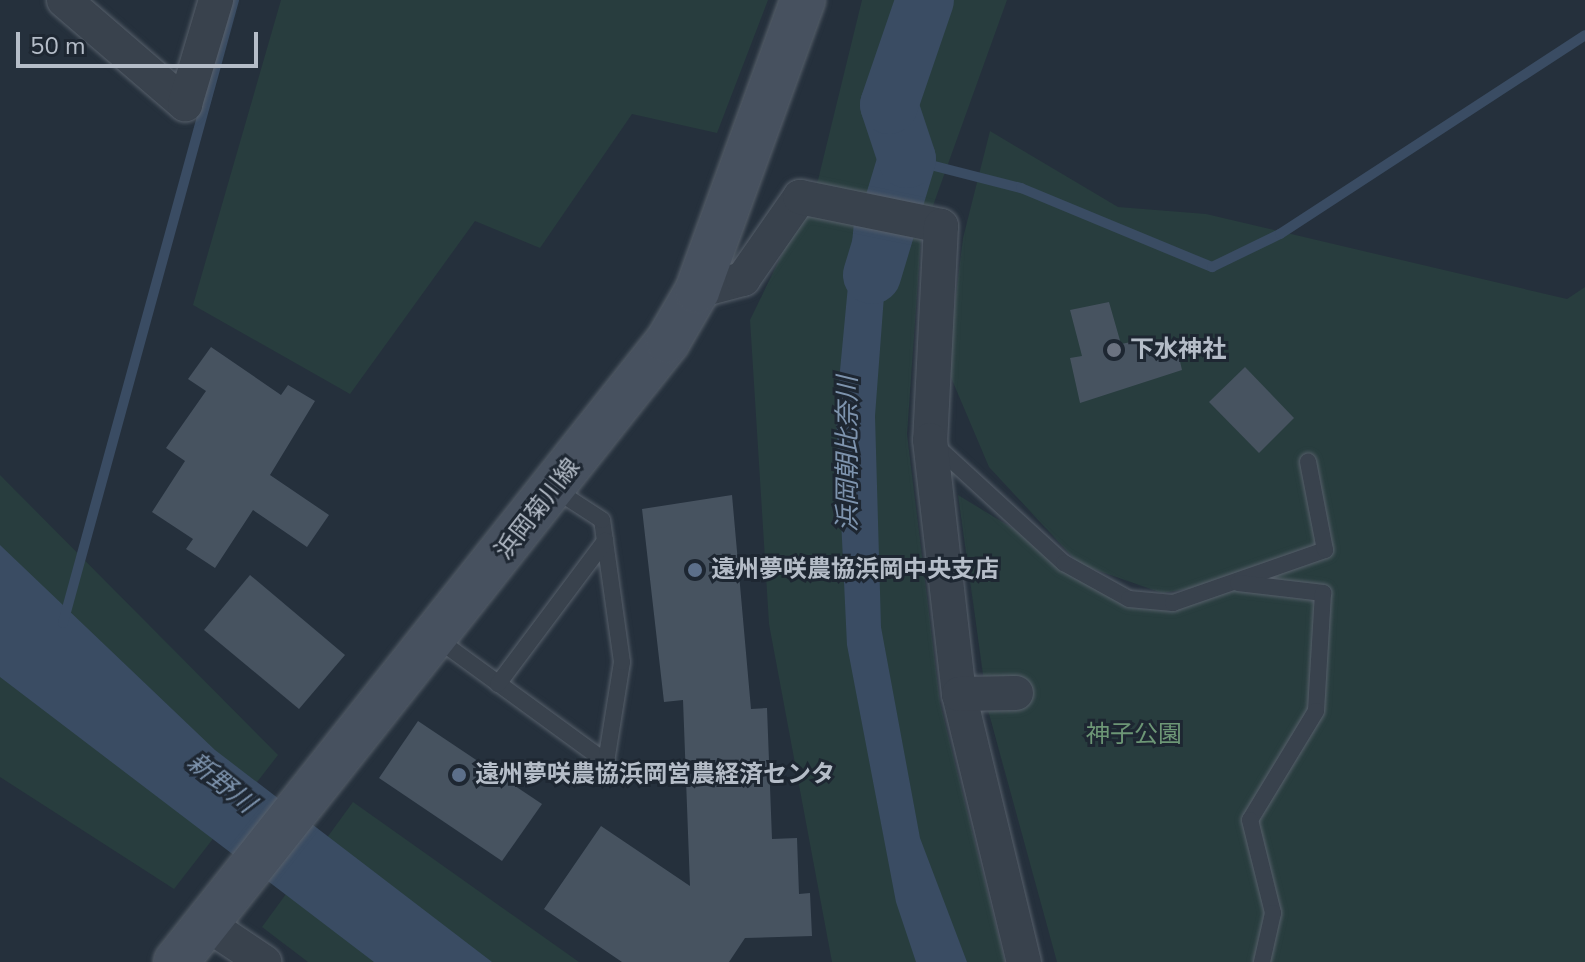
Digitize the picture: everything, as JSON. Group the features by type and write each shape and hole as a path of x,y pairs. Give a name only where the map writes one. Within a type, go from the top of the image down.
{"main road":[{"name":"浜岡菊川線","path":"176,962 630,395 697,291 803,0"}],"street":[{"path":"64,0 185,104 216,0"},
{"path":"697,291 743,279 800,197 941,226 930,440 959,694 1024,962"},
{"path":"959,694 1016,693"},
{"path":"211,919 264,962"}],"lane":[{"path":"930,440 1064,563 1129,599 1173,603 1325,550 1308,462"},
{"path":"436,638 606,762 622,662 602,520 554,489"},
{"path":"498,684 605,541"},
{"path":"1233,582 1323,593 1316,711 1250,820 1273,913 1262,962"}],"green space":[{"path":"281,0 768,0 717,133 632,114 540,248 475,221 350,394 193,305"},
{"path":"862,0 1007,0 921,239 907,434 940,703 1005,962 832,962 769,624 750,320 818,180"},
{"name":"神子公園","path":"990,131 1118,207 1206,214 1567,299 1585,287 1585,962 1057,962 988,710 958,495 1129,599 1173,603 1226,583 1162,593 1079,564 989,467 947,368 963,238"},
{"path":"0,475 278,755 174,889 0,777"},
{"path":"353,802 579,962 308,962 262,927"}],"water":[{"path":"854,222 889,229 875,416 881,627 920,838 967,962 916,962 896,902 847,645 836,413"},
{"name":"新野川","path":"0,545 215,750 492,962 374,962 0,677"}],"building":[{"name":"下水神社","path":"1109,302 1121,344 1136,341 1139,353 1176,344 1182,370 1080,403 1070,358 1082,356 1070,310"},
{"path":"211,347 281,395 288,385 315,401 270,475 329,515 307,547 253,510 215,568 186,549 193,539 152,512 185,461 166,448 206,391 188,379"},
{"path":"1245,367 1294,418 1259,453 1209,402"},
{"path":"732,495 751,709 767,708 772,839 797,838 799,894 810,893 812,936 745,938 729,962 622,962 544,909 601,826 690,886 683,700 664,702 642,509"},
{"path":"250,575 345,655 299,709 204,630"},
{"path":"418,721 542,804 502,861 379,778"}],"waterway":[{"path":"63,623 234,0"},
{"name":"浜岡朝比奈川","path":"872,275 907,159 889,105 925,0"},
{"path":"907,159 1021,188 1212,267 1280,234 1585,35"}],"place":[{"name":"下水神社","path":"1114,350"},
{"name":"遠州夢咲農協浜岡中央支店","path":"695,570"},
{"name":"遠州夢咲農協浜岡営農経済センタ","path":"459,775"}]}
